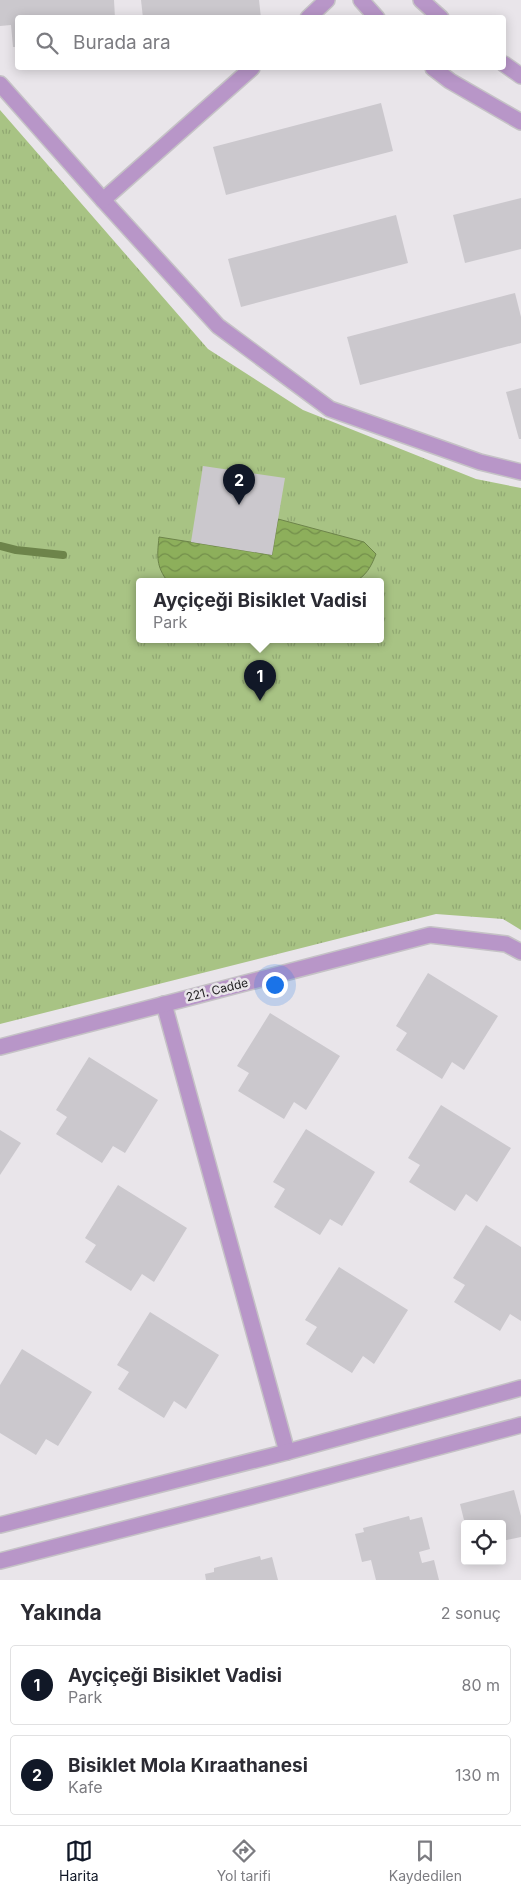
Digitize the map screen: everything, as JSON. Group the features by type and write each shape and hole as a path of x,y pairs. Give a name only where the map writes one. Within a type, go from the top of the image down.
{"street":[{"path":"311,15 327,0"},
{"path":"361,0 374,15"},
{"path":"421,0 438,15"},
{"path":"506,65 521,76"},
{"path":"103,200 250,70"},
{"path":"436,70 450,81 521,122"},
{"path":"0,84 218,326 330,409 480,462 521,472"},
{"name":"221. Cadde","path":"0,1047 430,935 506,944 521,952"},
{"path":"164,1004 287,1452"},
{"path":"0,1526 287,1452 521,1388"},
{"path":"0,1561 521,1425"}],"green space":[{"path":"0,110 208,349 303,410 476,479 521,488 521,930 503,919 436,914 0,1024"}],"water":[{"path":"278,519 364,542 376,554 368,571 360,578 165,578 159,566 159,537 272,555"}],"building":[{"path":"0,0 114,0 115,15 15,15 15,47 13,47 11,25 0,26"},
{"path":"141,0 259,0 261,15 143,15"},
{"path":"381,103 393,151 226,195 213,147"},
{"path":"521,198 521,249 465,263 453,215"},
{"path":"396,215 408,263 241,307 228,259"},
{"path":"515,293 521,317 521,343 360,385 347,337"},
{"path":"521,388 521,439 519,439 506,392"},
{"path":"203,466 285,478 272,555 191,542"},
{"path":"428,973 498,1016 464,1070 452,1062 442,1079 396,1050 407,1033 396,1026"},
{"path":"270,1013 340,1056 306,1110 294,1102 284,1119 238,1091 249,1073 237,1066"},
{"path":"89,1057 158,1100 125,1153 113,1146 102,1163 56,1134 67,1117 56,1110"},
{"path":"441,1105 511,1148 477,1202 466,1194 455,1211 409,1182 420,1165 408,1158"},
{"path":"306,1129 375,1172 342,1226 330,1219 320,1235 274,1207 285,1189 273,1182"},
{"path":"0,1130 21,1143 0,1175"},
{"path":"118,1185 187,1228 154,1282 142,1274 131,1291 85,1262 96,1245 85,1238"},
{"path":"486,1225 521,1247 521,1321 510,1314 500,1331 454,1302 465,1285 453,1278"},
{"path":"339,1267 408,1310 374,1364 363,1356 352,1373 306,1344 317,1327 305,1320"},
{"path":"150,1312 219,1355 186,1409 174,1401 164,1418 118,1389 129,1372 117,1365"},
{"path":"22,1349 92,1392 58,1446 46,1439 36,1455 0,1433 0,1385"},
{"path":"514,1490 521,1516 521,1537 506,1540 506,1520 464,1520 460,1504"},
{"path":"409,1516 410,1520 422,1517 430,1549 419,1552 422,1563 434,1560 439,1580 376,1580 371,1560 362,1562 355,1534 364,1532 363,1528"},
{"path":"260,1556 261,1560 272,1557 278,1580 206,1580 205,1574 214,1572 214,1568"}],"waterway":[{"path":"0,546 16,550 63,555"}],"place":[{"name":"Bisiklet Mola Kıraathanesi","path":"239,505"},
{"name":"Ayçiçeği Bisiklet Vadisi","path":"260,701"}]}
